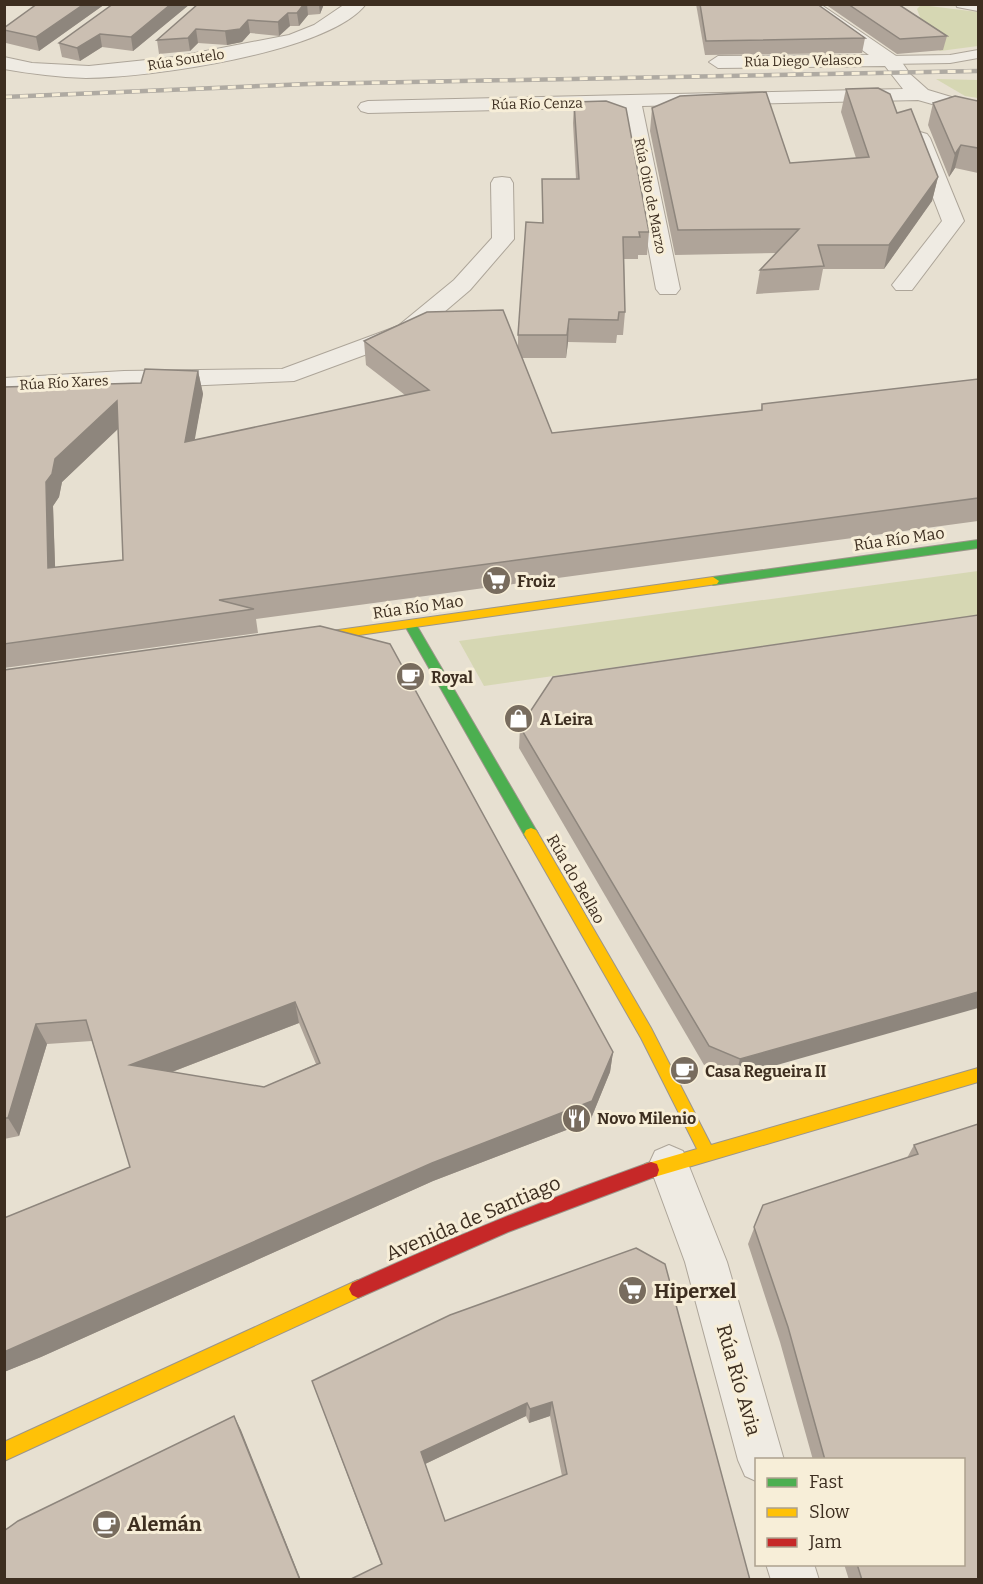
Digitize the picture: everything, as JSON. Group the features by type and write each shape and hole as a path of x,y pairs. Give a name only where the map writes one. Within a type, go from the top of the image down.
{"main road":[{"name":"Rúa Río Mao","path":"294,640 978,544"},
{"name":"Rúa do Bellao","path":"410,624 646,1033 688,1158"},
{"name":"Avenida de Santiago","path":"4,1452 450,1246 543,1208 688,1158 858,1112 978,1075"}],"street":[{"name":"Rúa Soutelo","path":"4,63 29,69 92,72 172,64 261,47 315,32 357,4"},
{"path":"807,4 893,65 912,94 953,221 904,285"},
{"path":"128,69 154,47"},
{"path":"29,69 57,50"},
{"name":"Rúa Diego Velasco","path":"718,62 893,65"},
{"path":"912,94 978,111"},
{"name":"Rúa Río Cenza","path":"368,107 912,94"},
{"name":"Rúa Oito de Marzo","path":"631,102 668,290"},
{"name":"Rúa Río Xares","path":"4,386 124,379 285,376 407,331 462,285 503,239 502,183"},
{"name":"Rúa Río Avia","path":"688,1158 706,1262 760,1458"}],"lane":[{"path":"962,4 978,7"},
{"path":"893,65 978,54"}],"green space":[{"path":"921,5 978,12 978,46 940,51 929,42 917,9"},
{"path":"936,79 978,80 978,98 965,96"},
{"path":"978,571 978,615 484,686 459,641"}],"building":[{"path":"37,4 84,4 36,37 4,30"},
{"path":"113,4 171,4 131,37 100,34 77,48 59,43"},
{"path":"198,4 304,4 297,13 288,13 278,22 248,20 240,29 225,31 196,29 188,38 157,40"},
{"path":"700,4 817,4 865,38 706,41"},
{"path":"848,4 898,4 947,36 900,39"},
{"path":"878,88 890,94 897,113 911,109 938,177 889,245 818,245 824,266 760,270 799,229 678,230 652,108 680,96 766,92 790,163 869,157 846,89"},
{"path":"955,96 978,101 978,148 961,145 955,154 933,103"},
{"path":"606,101 626,108 649,232 639,232 640,237 623,237 625,312 619,312 618,320 569,319 567,335 518,335 526,222 543,223 542,179 579,179 574,102"},
{"path":"503,310 552,433 762,410 762,404 978,379 978,498 219,600 254,609 4,644 4,387 141,383 145,369 198,371 185,442 429,390 364,341 427,312","holes":["117,401 123,560 48,568 46,482 52,474 55,459"]},
{"path":"978,615 978,992 740,1059 709,1046 520,727 553,677"},
{"path":"320,626 390,644 613,1052 592,1101 432,1163 4,1352 4,1218 130,1167 86,1020 36,1024 8,1118 4,1118 4,670","holes":["295,1002 320,1063 264,1087 130,1065"]},
{"path":"978,1124 978,1580 862,1580 858,1566 965,1566 965,1458 824,1458 788,1327 754,1227 763,1205 918,1154 914,1145"},
{"path":"636,1248 665,1264 750,1580 349,1580 382,1564 312,1381 450,1315","holes":["552,1402 567,1474 445,1521 421,1452 527,1403 530,1409"]},
{"path":"234,1416 300,1580 4,1580 4,1531 18,1521"}],"railway":[{"path":"4,97 309,84 978,71"}],"traffic: fast":[{"path":"713,581 978,544"},
{"path":"410,624 531,834"}],"traffic: slow":[{"path":"303,639 713,581"},
{"path":"531,834 646,1033 707,1153"},
{"path":"651,1170 978,1075"},
{"path":"4,1452 358,1289"}],"traffic: jam":[{"path":"358,1289 503,1226 651,1170"}],"place":[{"name":"Froiz","path":"496,581"},
{"name":"Royal","path":"410,677"},
{"name":"A Leira","path":"519,719"},
{"name":"Casa Regueira II","path":"684,1071"},
{"name":"Novo Milenio","path":"576,1118"},
{"name":"Hiperxel","path":"633,1291"},
{"name":"Alemán","path":"106,1524"}]}
